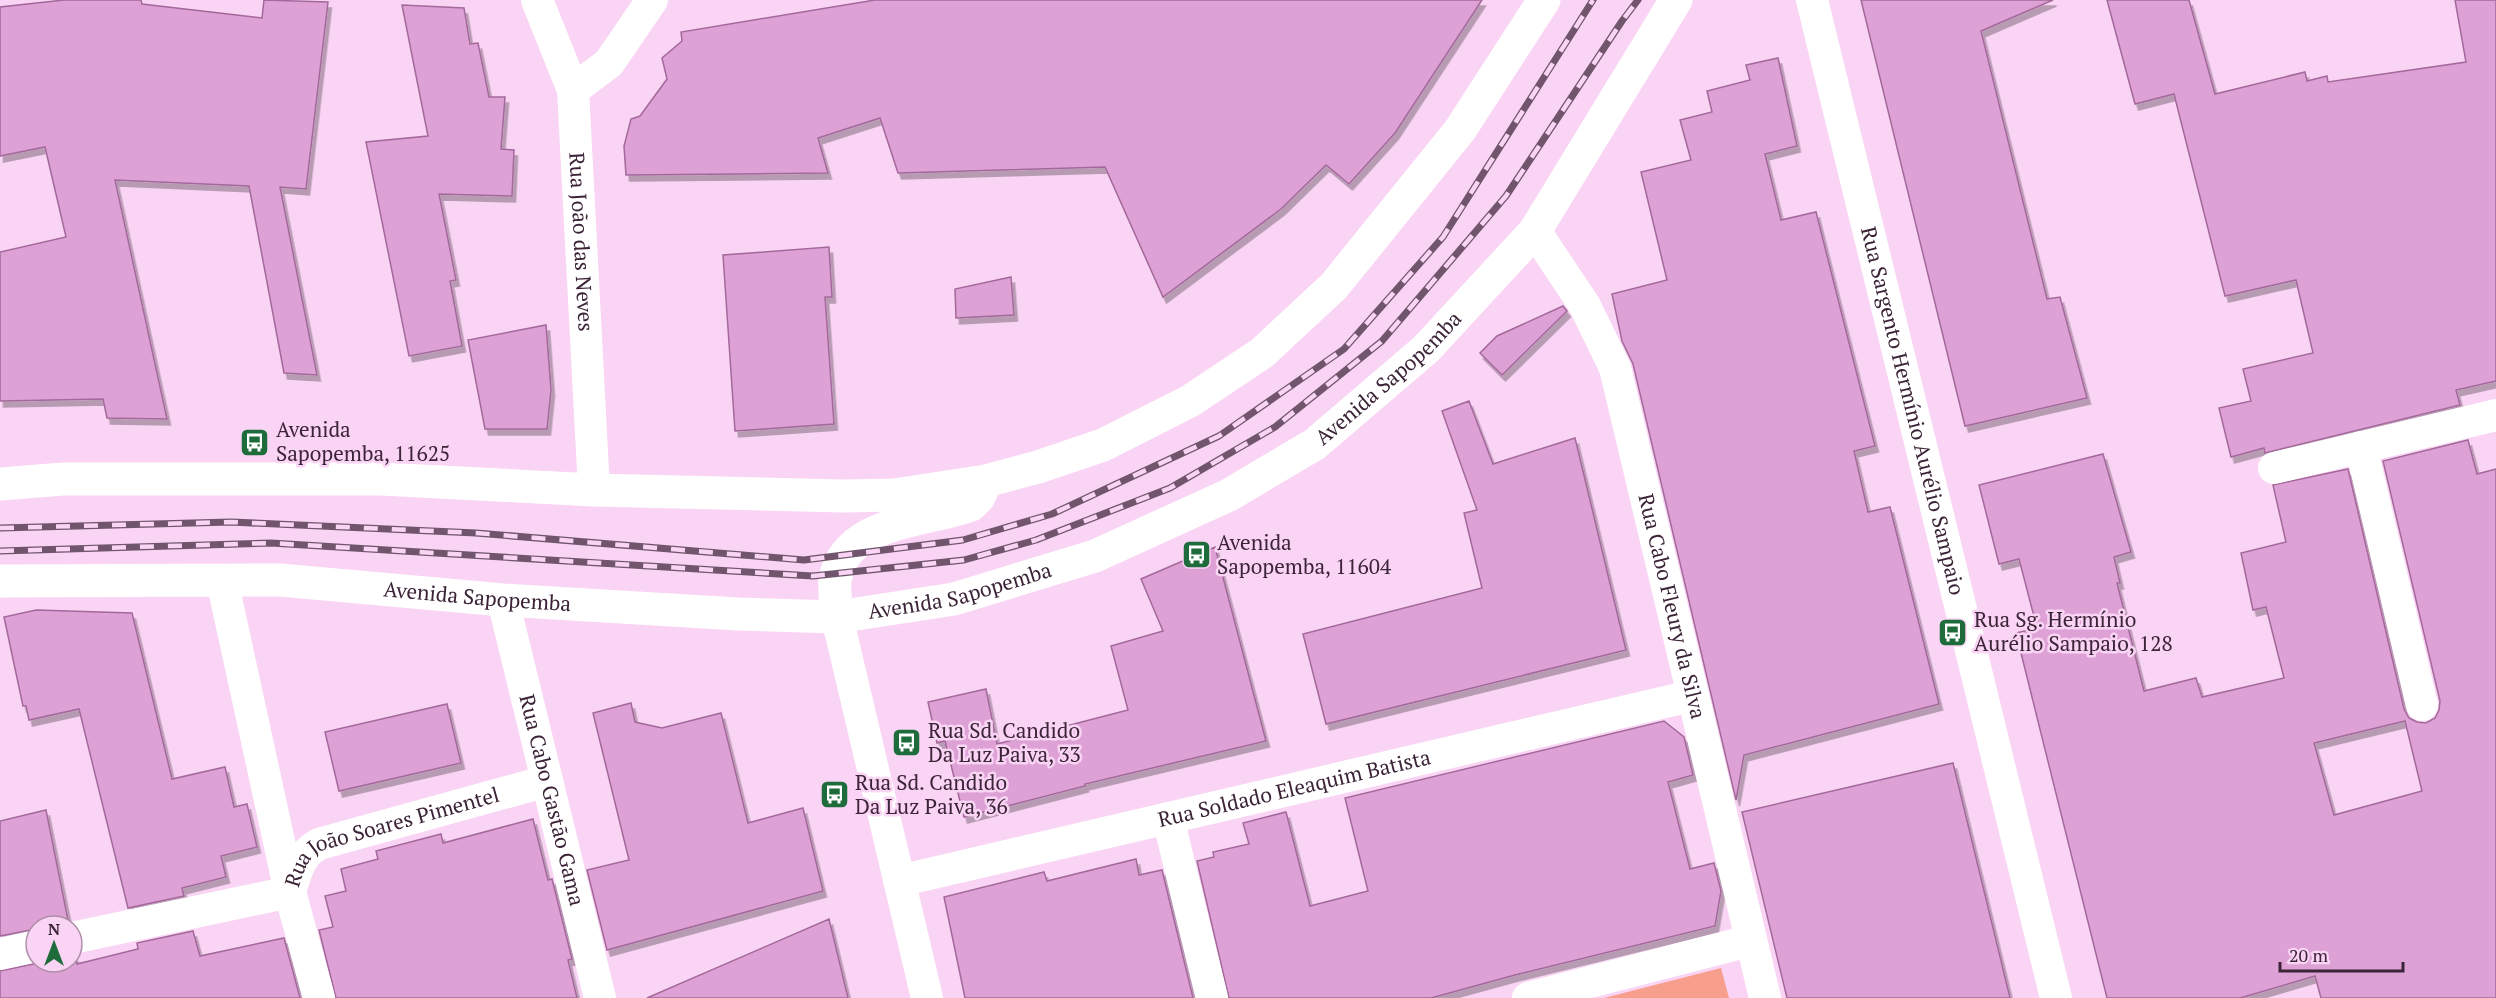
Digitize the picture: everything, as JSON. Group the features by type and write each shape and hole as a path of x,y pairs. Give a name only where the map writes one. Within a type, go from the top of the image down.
{"main road":[{"path":"0,484 63,479 382,479 594,490 843,496 894,495 986,481 1104,445 1190,401 1262,353 1334,286 1460,130 1544,0"},
{"name":"Avenida Sapopemba","path":"0,581 280,580 503,600 738,614 837,617 954,599 1095,556 1229,495 1315,444 1426,349 1535,231 1676,0"},
{"path":"837,617 835,582 839,564 849,548 863,537 879,531 971,505 979,497 986,481"}],"street":[{"name":"Rua João das Neves","path":"537,0 573,90 594,490"},
{"path":"573,90 609,63 652,0"},
{"name":"Rua Sargento Hermínio Aurélio Sampaio","path":"1812,0 2056,998"},
{"name":"Rua Cabo Fleury da Silva","path":"1535,231 1585,306 1616,368 1691,696 1749,941 1765,998"},
{"path":"2274,468 2496,415"},
{"path":"2361,447 2422,705"},
{"path":"222,580 290,892 319,998"},
{"name":"Rua Cabo Gastão Gama","path":"503,600 600,998"},
{"path":"837,617 927,998"},
{"name":"Rua Soldado Eleaquim Batista","path":"899,881 1691,696"},
{"name":"Rua João Soares Pimentel","path":"84,935 290,892 301,858 308,850 319,844 547,781"},
{"path":"1168,818 1212,998"},
{"path":"1528,998 1749,941"},
{"path":"0,954 24,949"}],"shaded area":[{"path":"1721,968 1729,998 1604,998"}],"building":[{"path":"64,0 141,0 142,4 262,18 264,0 328,2 306,189 280,187 317,375 284,373 249,186 115,180 167,419 107,418 103,399 0,401 0,252 66,237 45,147 0,156 0,7"},
{"path":"875,0 1482,0 1395,133 1349,184 1326,165 1281,209 1163,297 1105,167 898,173 880,118 818,138 828,173 626,175 624,146 631,119 640,116 667,79 662,58 682,41 681,32"},
{"path":"1861,0 2053,0 1981,31 2047,299 2060,297 2087,398 1965,426"},
{"path":"2107,0 2189,0 2215,94 2305,72 2307,81 2327,76 2328,82 2466,62 2455,0 2496,0 2496,381 2456,390 2460,405 2265,453 2264,448 2231,457 2219,408 2251,401 2243,369 2313,353 2296,280 2225,296 2174,94 2135,104"},
{"path":"402,5 464,8 470,44 478,43 489,97 505,97 501,149 514,150 512,196 439,194 456,280 450,281 462,346 409,356 366,142 428,136"},
{"path":"1778,58 1797,146 1765,154 1781,220 1816,212 1875,446 1854,451 1868,512 1890,507 1939,704 1744,755 1736,800 1633,364 1622,341 1612,294 1667,280 1641,172 1691,160 1680,120 1712,112 1707,91 1750,80 1746,65"},
{"path":"829,247 832,297 825,297 834,424 735,431 723,255"},
{"path":"1011,277 1014,315 956,318 955,289"},
{"path":"1563,306 1567,311 1502,375 1480,353 1497,336"},
{"path":"546,325 551,390 547,429 485,429 468,340"},
{"path":"1469,401 1493,464 1575,438 1626,650 1326,724 1303,634 1482,588 1464,513 1477,510 1442,411"},
{"path":"2468,440 2477,474 2496,469 2496,998 2321,998 2315,976 2240,998 2107,998 2016,633 2037,628 2019,559 1999,564 1979,485 2103,454 2131,552 2114,557 2120,583 2117,583 2144,691 2196,678 2202,697 2284,678 2266,607 2253,610 2241,553 2286,542 2273,485 2348,469 2404,709 2409,718 2426,723 2435,718 2440,701 2383,461","holes":["2405,721 2422,791 2334,815 2314,743"]},
{"path":"1215,547 1266,741 1085,784 1085,786 964,817 945,741 937,743 928,702 986,689 997,744 1128,710 1111,646 1163,631 1141,579"},
{"path":"36,610 132,613 172,779 225,767 234,807 247,804 257,847 221,856 226,877 182,888 184,896 128,908 79,709 29,720 26,706 23,706 4,617"},
{"path":"631,703 635,722 662,728 721,713 748,823 803,808 823,891 607,950 587,870 629,860 593,713"},
{"path":"447,704 461,763 339,791 325,732"},
{"path":"1664,721 1684,737 1693,775 1668,782 1690,869 1714,863 1721,891 1715,926 1431,998 1229,998 1197,861 1214,857 1213,852 1249,844 1243,823 1286,812 1310,906 1368,891 1345,798"},
{"path":"1953,763 2010,998 1787,998 1742,812"},
{"path":"46,810 67,914 24,914 24,931 0,936 0,821"},
{"path":"533,819 548,880 552,879 572,959 568,960 577,998 336,998 319,930 333,927 325,896 346,891 341,869 378,859 376,851 441,834 443,843"},
{"path":"1136,859 1139,875 1162,870 1193,998 965,998 944,897 1044,872 1047,881"},
{"path":"829,919 848,998 647,998"},
{"path":"193,931 200,956 284,938 300,998 0,998 0,971 24,966 24,974 84,974 84,962 138,949 137,943"}],"railway":[{"path":"0,528 231,522 476,533 804,560 963,540 1052,514 1219,436 1344,349 1443,237 1593,0"},
{"path":"0,551 271,543 813,576 964,560 1036,540 1170,488 1275,427 1382,341 1506,196 1638,0"}],"place":[{"name":"Avenida Sapopemba, 11625","path":"255,442"},
{"name":"Avenida Sapopemba, 11604","path":"1196,555"},
{"name":"Rua Sg. Hermínio Aurélio Sampaio, 128","path":"1953,632"},
{"name":"Rua Sd. Candido Da Luz Paiva, 33","path":"907,743"},
{"name":"Rua Sd. Candido Da Luz Paiva, 36","path":"834,795"}]}
